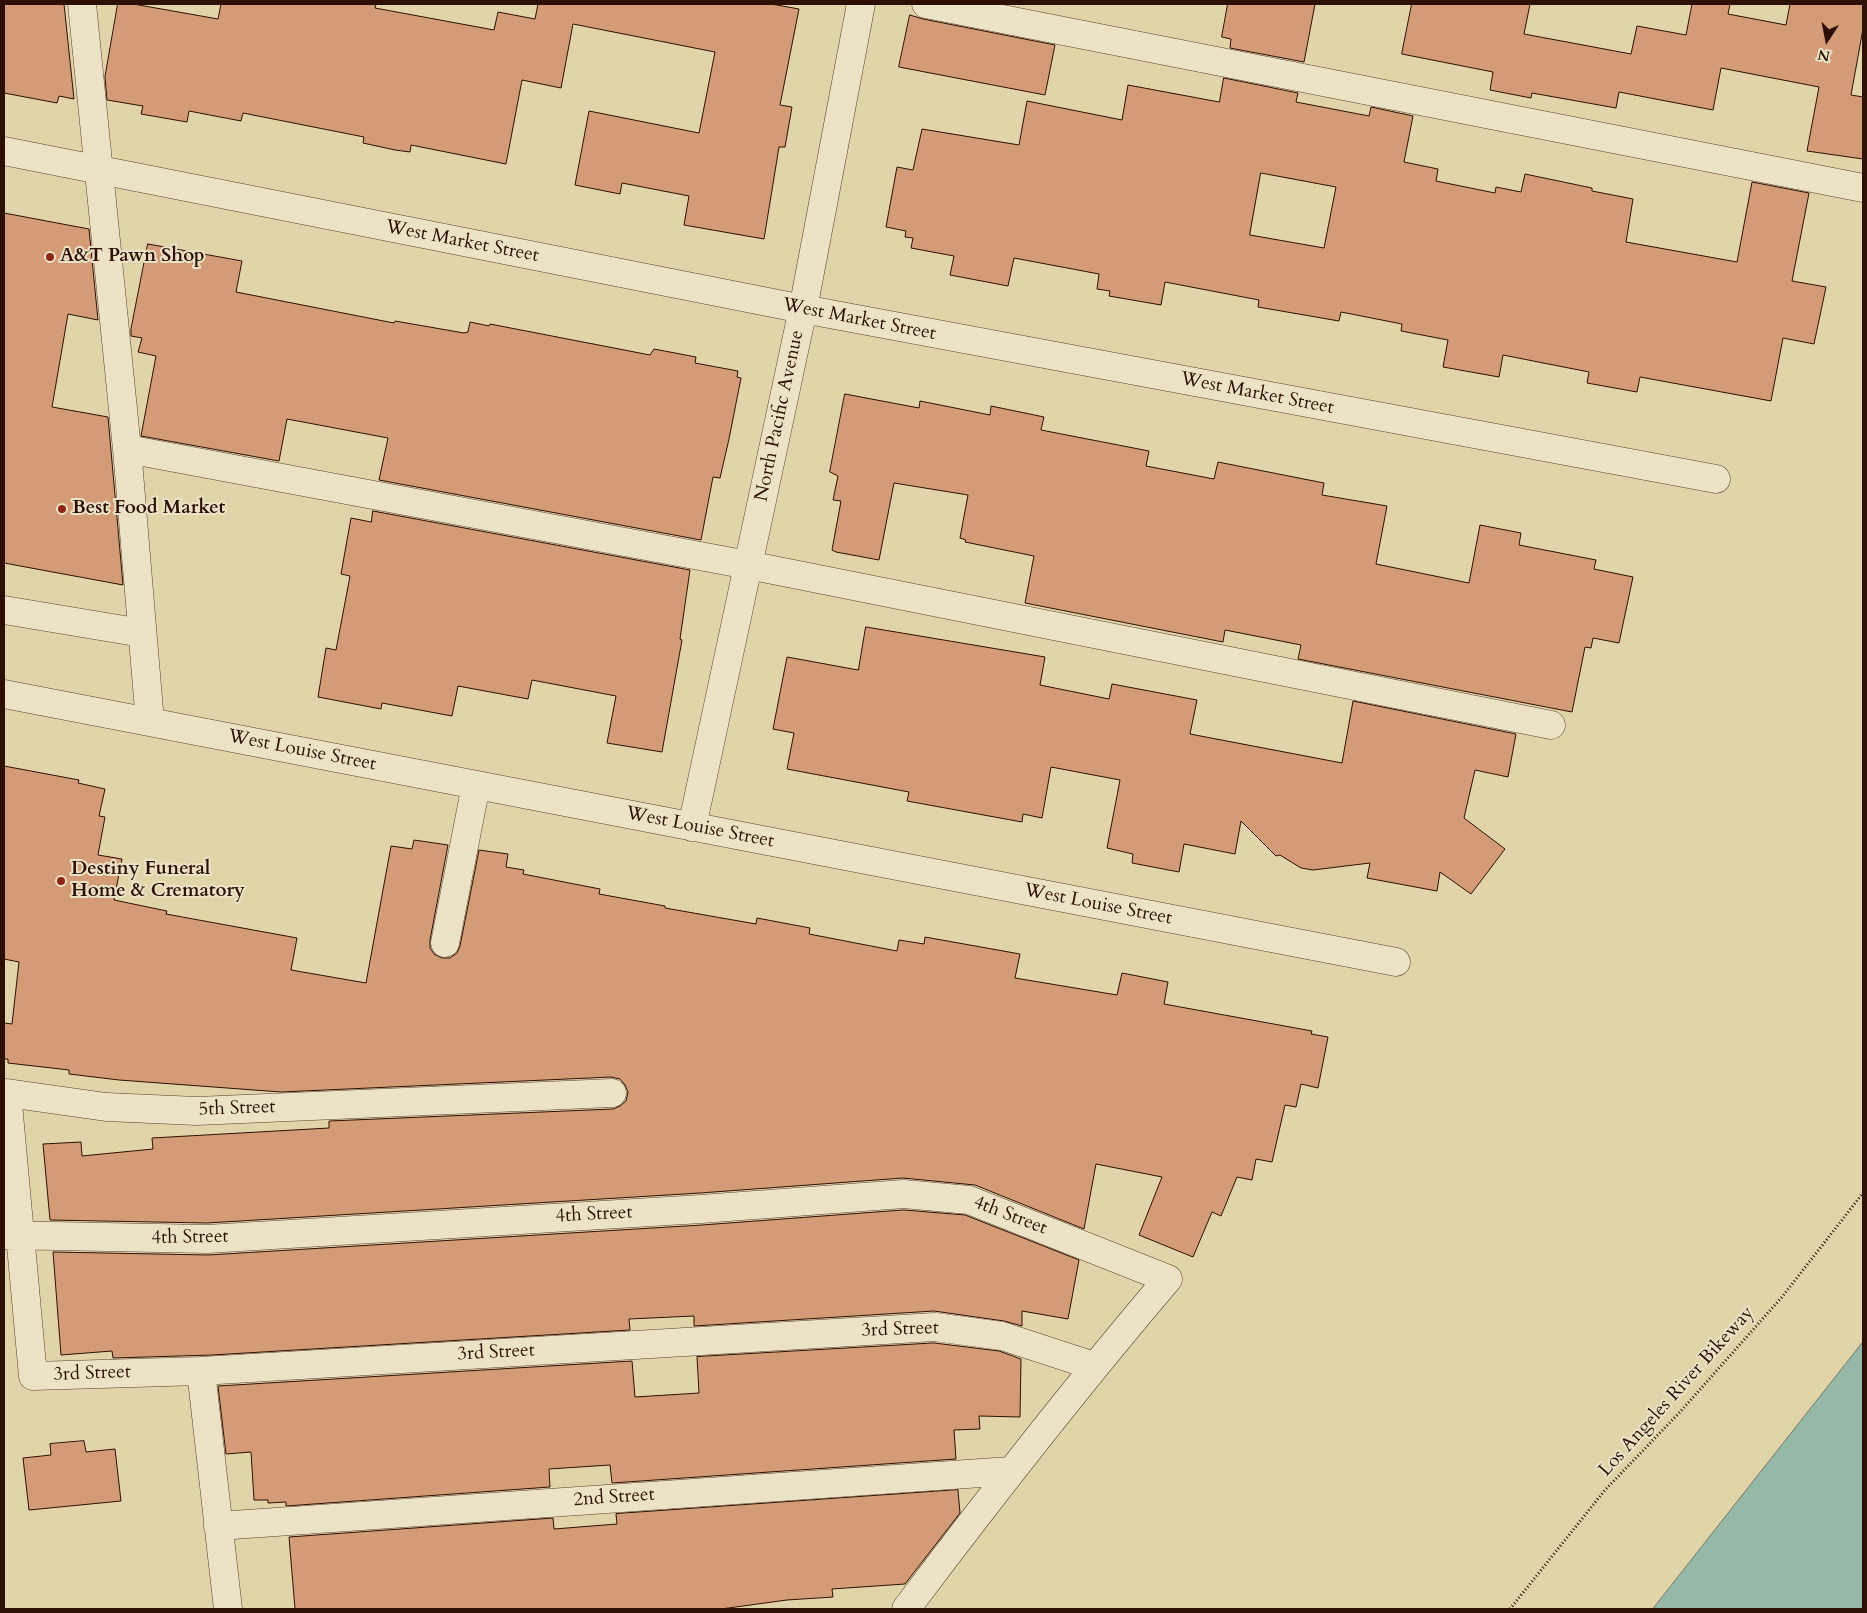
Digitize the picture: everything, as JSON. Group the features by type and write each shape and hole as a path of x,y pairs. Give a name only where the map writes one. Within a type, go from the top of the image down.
{"street":[{"path":"82,4 127,449 150,722"},
{"name":"North Pacific Avenue","path":"692,827 804,309 861,4"},
{"path":"926,4 1863,188"},
{"name":"West Market Street","path":"4,151 804,309 1716,479"},
{"path":"127,449 748,565 1551,725"},
{"path":"4,610 142,633"},
{"name":"West Louise Street","path":"4,694 1396,962"},
{"path":"445,943 476,785"},
{"name":"5th Street","path":"11,1236 7,1093 106,1107 197,1111 612,1093"},
{"name":"4th Street","path":"11,1236 207,1239 701,1209 904,1194 969,1200 1168,1279 1094,1366"},
{"name":"3rd Street","path":"11,1236 33,1376 201,1371 935,1327 1002,1336 1094,1366"},
{"path":"906,1609 1010,1471 1094,1366"},
{"path":"201,1371 228,1609"},
{"name":"2nd Street","path":"218,1526 1010,1471"}],"path":[{"name":"Los Angeles River Bikeway","path":"1510,1609 1605,1490 1680,1412 1782,1297 1863,1193"}],"shaded area":[{"path":"1863,1342 1863,1609 1653,1609"}],"building":[{"path":"4,4 64,4 74,99 59,96 57,103 4,93"},
{"path":"118,4 133,4 218,19 221,4 376,4 375,8 494,30 498,12 535,19 538,4 771,4 799,9 780,105 792,107 785,147 779,147 764,239 684,225 689,196 622,183 620,194 575,185 589,111 699,133 715,52 573,24 561,88 522,80 506,164 411,145 410,152 395,150 363,143 364,137 243,113 241,121 189,111 187,122 141,114 143,106 107,100 105,77"},
{"path":"1228,4 1315,4 1304,62 1230,48 1231,39 1222,37"},
{"path":"1412,4 1530,4 1524,34 1631,54 1637,26 1686,35 1692,4 1730,4 1728,14 1786,25 1790,4 1863,4 1863,29 1851,95 1863,97 1863,159 1807,151 1819,87 1721,68 1713,110 1619,92 1616,108 1532,93 1531,98 1490,90 1493,72 1402,54"},
{"path":"910,15 1055,45 1045,95 899,67"},
{"path":"1224,78 1298,93 1296,102 1369,116 1371,107 1413,116 1404,162 1438,169 1436,181 1495,193 1496,187 1521,192 1525,174 1633,199 1626,242 1737,262 1752,182 1809,193 1792,281 1826,287 1814,344 1783,338 1771,401 1640,377 1637,392 1587,383 1589,372 1503,355 1499,377 1443,367 1448,340 1401,331 1402,324 1341,312 1339,321 1258,307 1259,300 1165,282 1161,305 1109,296 1110,291 1097,289 1099,274 1014,258 1008,286 950,275 954,256 911,248 913,238 905,237 906,231 886,227 897,167 913,170 922,129 1019,145 1027,101 1122,120 1128,85 1219,102","holes":["1261,173 1336,187 1324,248 1250,235"]},
{"path":"4,213 89,229 98,320 68,314 52,407 108,417 123,585 4,563"},
{"path":"148,244 242,261 236,292 394,323 395,321 464,333 468,332 470,322 489,326 490,324 650,355 654,349 696,357 695,363 738,371 737,377 741,378 729,439 720,478 713,477 701,540 379,480 388,438 287,419 279,461 141,436 156,356 138,352 142,338 131,336 131,329"},
{"path":"845,394 919,408 920,401 990,415 991,406 1044,417 1041,430 1149,451 1146,466 1214,479 1218,462 1324,483 1322,495 1387,506 1376,564 1469,583 1480,525 1521,533 1519,545 1596,560 1594,569 1633,577 1619,643 1593,638 1591,648 1585,647 1572,712 1298,659 1301,645 1225,630 1223,642 1025,603 1034,556 965,542 966,540 960,538 968,495 894,483 879,560 836,552 832,550 841,501 833,500 838,476 830,472"},
{"path":"373,511 690,570 680,639 682,640 662,752 607,743 616,696 532,680 528,699 458,686 452,716 382,703 381,709 318,697 326,648 336,650 350,576 341,574 351,518 371,522"},
{"path":"866,627 1045,657 1040,685 1109,699 1112,684 1197,700 1190,734 1342,763 1353,701 1516,734 1508,777 1475,770 1464,818 1505,849 1471,894 1440,872 1437,891 1367,878 1370,863 1313,870 1301,868 1280,855 1276,856 1241,821 1235,854 1184,844 1179,872 1132,863 1133,854 1107,848 1120,780 1051,767 1042,818 1023,814 1022,822 907,801 909,792 787,769 794,733 773,729 787,657 858,670"},
{"path":"4,766 79,780 78,783 105,789 99,816 105,817 98,855 122,859 114,900 167,911 166,914 297,938 291,970 366,983 391,846 412,849 414,840 448,845 430,940 430,948 434,954 442,958 450,958 457,953 460,946 479,850 508,854 506,867 524,870 523,874 600,889 599,894 665,906 665,908 756,924 757,918 810,928 809,934 897,951 899,940 924,944 925,937 1020,954 1015,978 1117,995 1122,973 1168,982 1164,1004 1312,1031 1311,1034 1328,1037 1318,1088 1301,1084 1296,1107 1285,1105 1272,1162 1256,1159 1252,1180 1237,1177 1221,1216 1212,1212 1193,1257 1139,1235 1162,1177 1096,1164 1084,1229 975,1185 903,1178 700,1193 207,1223 50,1220 43,1144 81,1142 82,1156 153,1149 152,1138 329,1128 329,1121 613,1109 626,1101 628,1092 620,1079 611,1077 281,1092 119,1080 69,1074 69,1070 8,1063 8,1059 4,1059 4,1023 12,1024 19,962 4,959"},
{"path":"904,1210 965,1215 1079,1260 1068,1319 1022,1311 1022,1326 1004,1321 934,1311 694,1326 694,1316 629,1319 630,1330 212,1355 113,1358 112,1351 61,1355 53,1252 208,1255 702,1225"},
{"path":"934,1343 999,1351 1021,1359 1020,1417 979,1416 980,1429 954,1430 956,1459 612,1483 610,1465 549,1469 550,1487 286,1506 286,1502 268,1503 268,1500 254,1500 251,1452 226,1454 218,1386 632,1361 635,1397 699,1393 697,1357"},
{"path":"84,1441 86,1452 115,1449 121,1501 29,1510 23,1458 51,1455 50,1444"},
{"path":"958,1490 960,1513 905,1584 832,1589 833,1597 787,1600 721,1609 295,1609 289,1537 553,1518 554,1529 617,1524 616,1514"}],"place":[{"name":"A&T Pawn Shop","path":"50,257"},
{"name":"Best Food Market","path":"62,509"},
{"name":"Destiny Funeral Home & Crematory","path":"61,881"}]}
